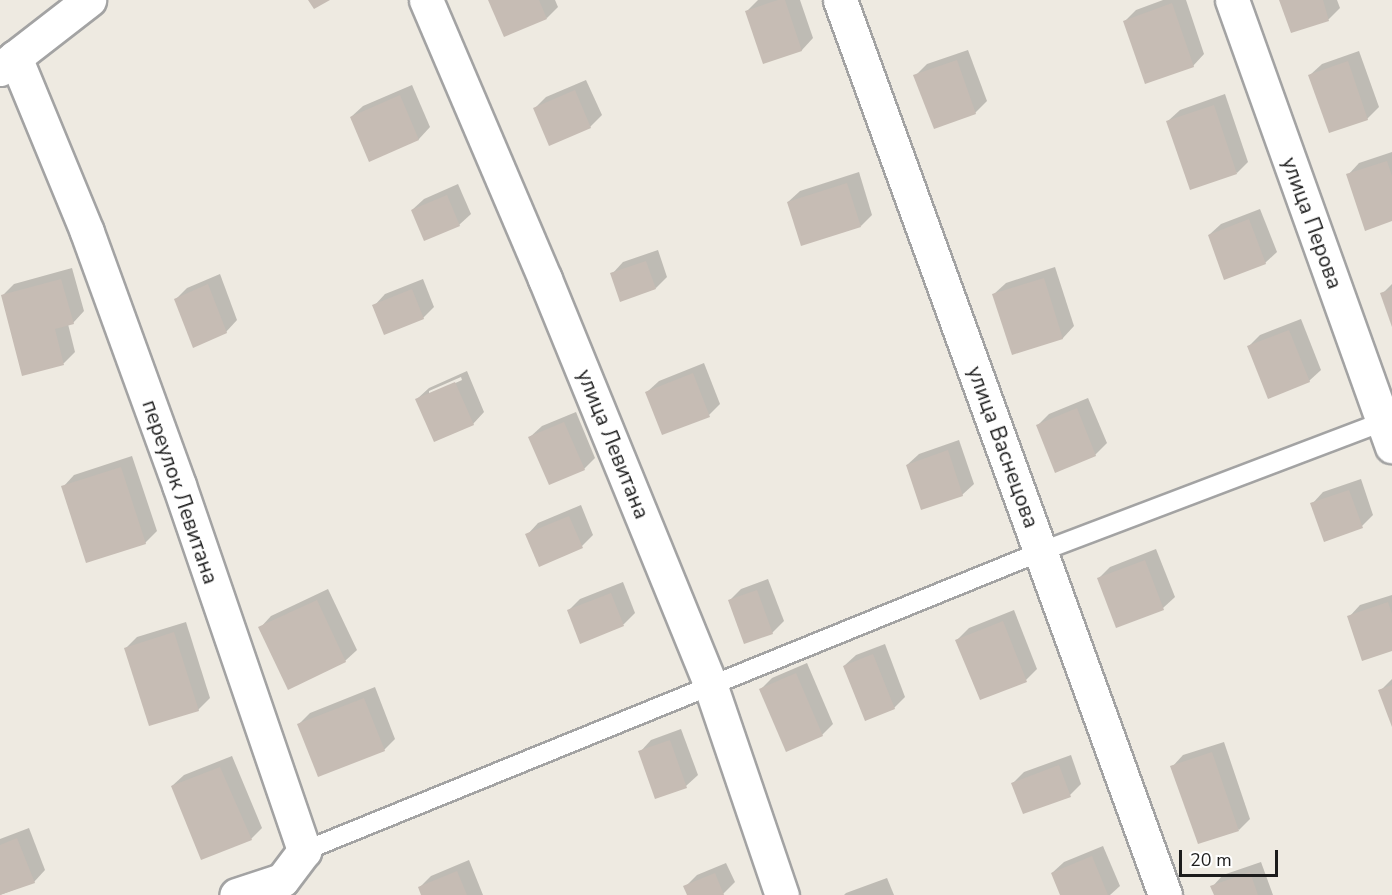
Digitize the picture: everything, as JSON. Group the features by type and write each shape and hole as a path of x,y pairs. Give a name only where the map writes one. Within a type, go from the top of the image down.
{"street":[{"path":"8,63 88,0"},
{"name":"улица Левитана","path":"426,0 545,279 710,684 782,895"},
{"name":"улица Васнецова","path":"840,0 1165,895"},
{"name":"улица Перова","path":"1232,0 1388,434"},
{"name":"переулок Левитана","path":"8,63 91,243 182,496 304,851"},
{"path":"236,895 282,880 304,851"}],"lane":[{"path":"304,851 710,684 1040,552 1388,434"}],"building":[{"path":"308,0 330,0 314,9"},
{"path":"488,0 539,0 547,19 504,37"},
{"path":"778,0 785,0 802,51 763,64 745,11"},
{"path":"1279,0 1323,0 1329,21 1291,33"},
{"path":"1172,3 1194,67 1145,84 1123,21"},
{"path":"957,60 976,114 934,129 913,75"},
{"path":"1348,61 1368,120 1329,133 1308,75"},
{"path":"575,90 591,128 549,146 533,108"},
{"path":"400,95 419,140 369,162 350,117"},
{"path":"1214,105 1237,174 1190,190 1166,121"},
{"path":"1387,161 1392,176 1392,221 1365,231 1346,174"},
{"path":"847,183 861,227 801,246 787,202"},
{"path":"447,195 460,226 424,241 411,210"},
{"path":"1249,219 1266,264 1224,280 1208,235"},
{"path":"646,261 656,289 620,302 610,273"},
{"path":"1044,278 1063,339 1012,355 992,294"},
{"path":"61,279 74,324 55,329 64,365 22,376 1,295"},
{"path":"208,284 227,333 193,348 174,299"},
{"path":"412,289 424,319 384,335 372,305"},
{"path":"1392,289 1392,327 1380,293"},
{"path":"1289,330 1310,382 1268,399 1247,346"},
{"path":"693,373 710,417 662,435 645,392"},
{"path":"455,382 474,425 434,442 415,399"},
{"path":"1077,408 1096,456 1055,473 1036,425"},
{"path":"564,422 585,470 549,485 528,437"},
{"path":"948,450 963,496 921,510 906,465"},
{"path":"121,467 146,544 86,563 61,486"},
{"path":"1349,490 1363,528 1324,542 1310,503"},
{"path":"569,516 583,548 539,567 525,534"},
{"path":"1145,560 1164,610 1116,628 1097,578"},
{"path":"757,590 773,634 744,644 728,600"},
{"path":"611,593 624,626 580,644 567,610"},
{"path":"317,600 346,662 288,690 258,627"},
{"path":"1388,602 1392,614 1392,651 1362,661 1347,616"},
{"path":"1003,621 1027,682 980,700 955,640"},
{"path":"174,632 199,711 149,726 124,648"},
{"path":"873,654 895,709 865,721 843,666"},
{"path":"796,673 823,736 786,752 759,689"},
{"path":"1392,685 1392,727 1378,690"},
{"path":"364,698 385,751 318,777 297,724"},
{"path":"670,740 687,788 655,799 638,751"},
{"path":"1212,752 1239,831 1198,844 1170,766"},
{"path":"1059,765 1071,797 1023,814 1011,783"},
{"path":"220,767 252,840 201,860 171,786"},
{"path":"17,838 35,883 0,895 0,845"},
{"path":"1092,856 1108,895 1060,895 1051,873"},
{"path":"457,871 467,895 421,895 418,887"},
{"path":"1250,872 1258,895 1214,895 1210,886"},
{"path":"715,873 724,895 687,895 683,886"}]}
